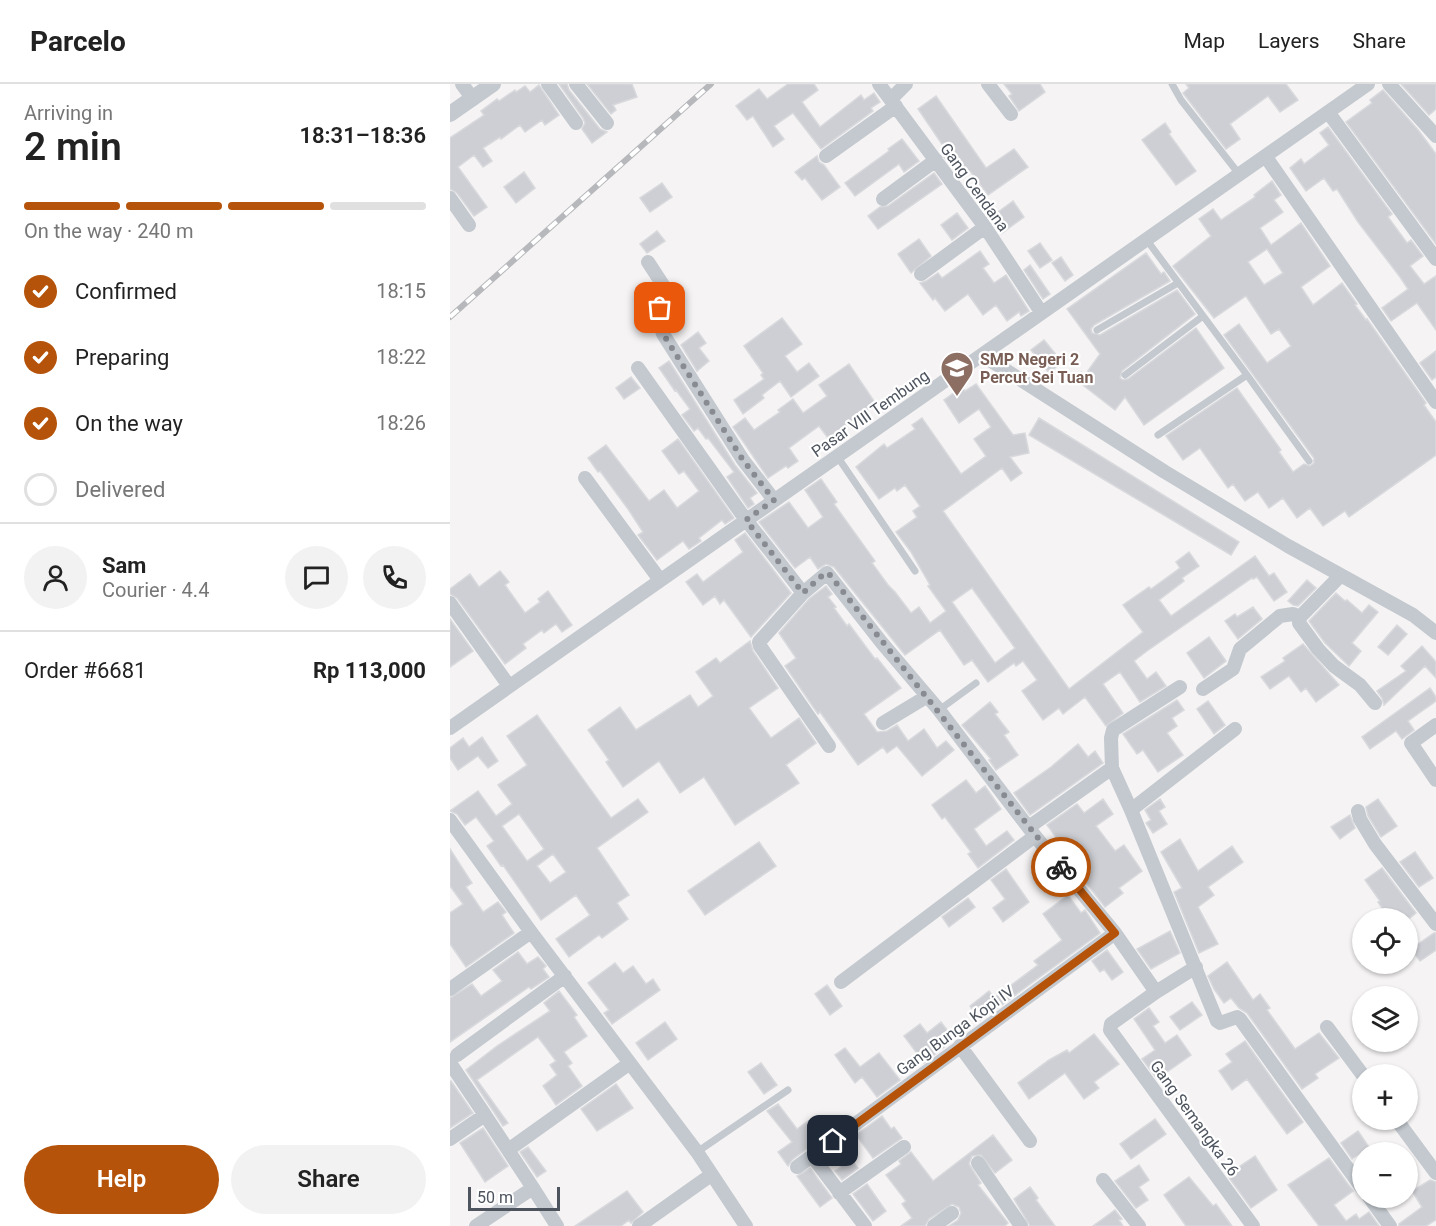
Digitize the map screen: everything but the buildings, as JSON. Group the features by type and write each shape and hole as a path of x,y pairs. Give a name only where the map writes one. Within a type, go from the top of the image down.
{"street":[{"path":"462,84 473,99"},
{"path":"450,114 493,84"},
{"path":"548,84 576,123"},
{"path":"576,84 607,123"},
{"name":"Gang Cendana","path":"879,84 985,227 1041,312"},
{"path":"826,156 893,103 906,84"},
{"path":"988,84 1011,114"},
{"name":"Pasar VIII Tembung","path":"450,728 1041,312 1266,157 1328,111 1351,89 1368,84"},
{"path":"1389,84 1436,136"},
{"path":"1328,111 1436,259"},
{"path":"1266,157 1436,402"},
{"path":"883,200 936,160"},
{"path":"450,198 469,225"},
{"path":"921,274 985,227"},
{"path":"648,262 663,285 659,321 663,334 743,460 774,500"},
{"path":"985,352 1165,472 1413,615 1436,633"},
{"path":"638,368 746,520 803,593"},
{"path":"585,478 660,580"},
{"path":"829,746 759,642 803,593 825,573 829,574 939,710 1032,831 1115,933 1156,992 1196,967"},
{"path":"1341,575 1300,616 1299,623 1318,649 1341,673 1360,684 1375,703"},
{"path":"450,603 507,688"},
{"path":"1203,689 1233,669 1240,649 1280,616 1293,614 1300,616"},
{"path":"1180,687 1113,730 1112,768 1218,1022 1238,1018 1352,1174"},
{"path":"883,723 926,696"},
{"path":"1436,725 1411,743 1436,780"},
{"path":"1131,810 1235,729"},
{"path":"841,982 1112,768"},
{"path":"1358,811 1360,819 1375,844 1436,924"},
{"path":"450,820 531,932 697,1152 747,1226"},
{"path":"450,989 531,932"},
{"name":"Gang Bunga Kopi IV","path":"797,1167 1115,933"},
{"path":"557,1226 485,1115 454,1059 565,976"},
{"name":"Gang Semangka 26","path":"1156,992 1111,1024 1110,1030 1253,1226"},
{"path":"1327,1027 1355,1064"},
{"path":"960,1046 1030,1142"},
{"path":"508,1150 630,1063"},
{"path":"450,1139 485,1115"},
{"path":"1404,1130 1436,1173"},
{"path":"839,1193 904,1147"},
{"path":"814,1155 839,1193 865,1226"},
{"path":"978,1163 1021,1226"},
{"path":"639,1226 711,1175"},
{"path":"1103,1180 1139,1226"},
{"path":"476,1226 533,1188"},
{"path":"1377,1208 1390,1226"},
{"path":"934,1226 952,1213"}],"lane":[{"path":"1172,84 1180,100 1239,174"},
{"path":"1146,239 1309,461"},
{"path":"1096,330 1178,283"},
{"path":"1125,375 1203,316"},
{"path":"1158,435 1247,375"},
{"path":"837,456 915,571"},
{"path":"450,612 507,688"},
{"path":"939,710 976,683"},
{"path":"697,1152 788,1090"}],"railway":[{"path":"450,317 711,84"}],"way so far":[{"path":"660,308 659,321 663,334 743,460 774,500 746,520 803,593 825,573 829,574 882,643 939,710 1061,867"}],"place":[{"name":"SMP Negeri 2 Percut Sei Tuan","path":"957,397"}],"route":[{"path":"833,1141 1115,933 1061,867"}]}
